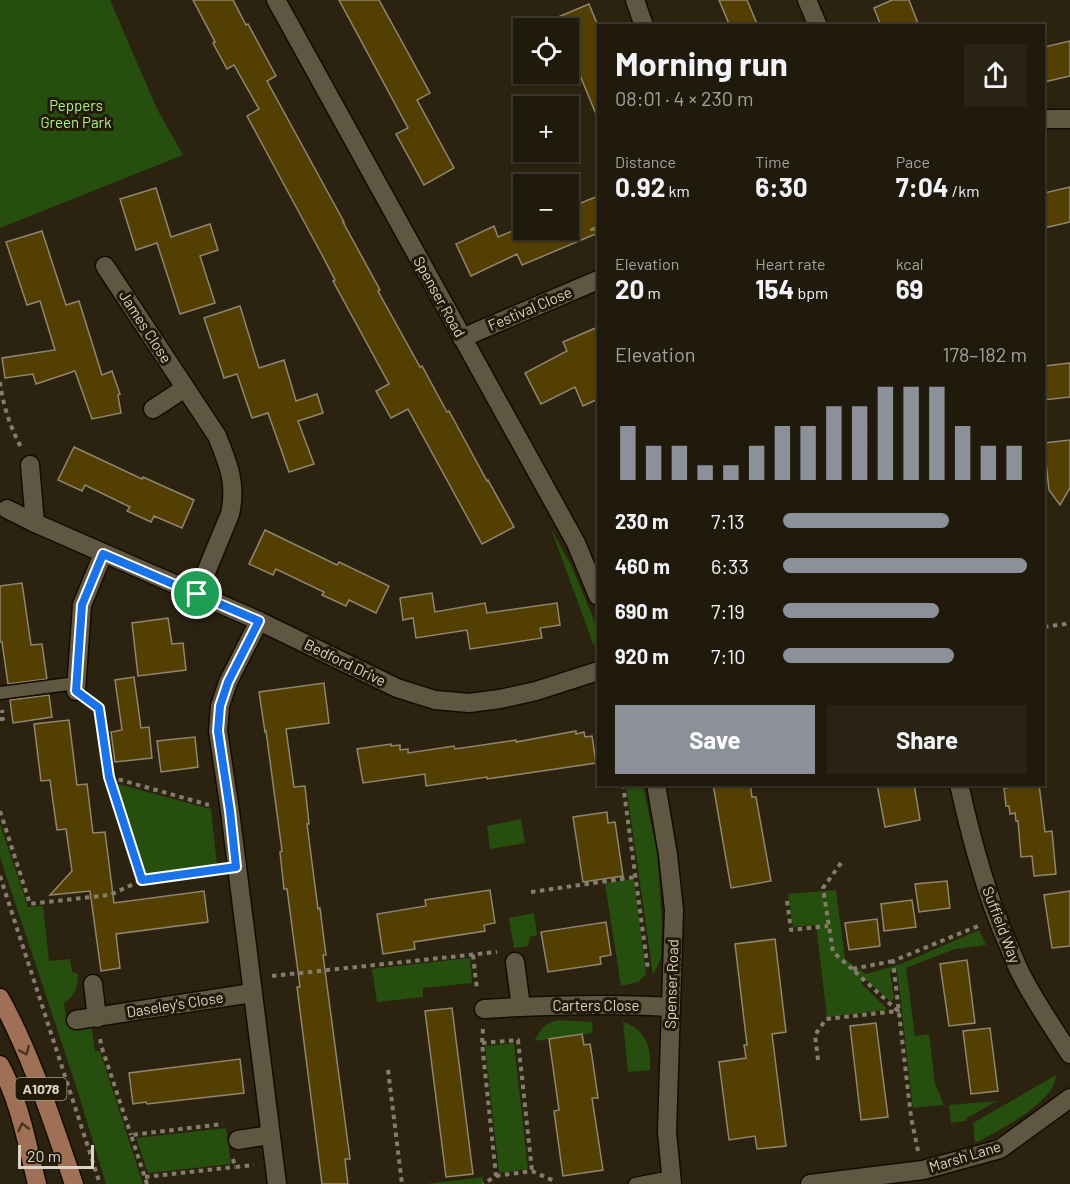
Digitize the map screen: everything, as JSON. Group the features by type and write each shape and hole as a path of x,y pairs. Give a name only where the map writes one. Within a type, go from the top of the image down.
{"main road":[{"name":"A1078","path":"0,998 20,1037 74,1184"},
{"name":"A1078","path":"0,1065 20,1114 36,1184"}],"street":[{"name":"Spenser Road","path":"276,0 576,543 597,594"},
{"path":"635,0 643,24"},
{"path":"807,0 817,24"},
{"path":"1045,119 1070,119"},
{"name":"James Close","path":"105,266 216,436 226,458 234,500 197,594"},
{"name":"Festival Close","path":"462,338 597,280"},
{"path":"153,409 185,388"},
{"path":"30,465 35,523"},
{"name":"Bedford Drive","path":"7,509 103,554 259,621 397,688 435,700 469,703 500,699 536,691 597,671"},
{"path":"76,687 82,605 103,554"},
{"path":"259,621 228,682 220,706 218,731 277,1184"},
{"name":"Spenser Road","path":"656,786 669,855 674,909 667,1132 672,1181"},
{"name":"Suffield Way","path":"959,786 979,864 997,919 1021,974 1070,1054"},
{"path":"508,957 521,1007"},
{"path":"93,984 97,1017"},
{"name":"Daseley's Close","path":"76,1020 251,986"},
{"name":"Carters Close","path":"484,1009 671,1007"},
{"name":"Marsh Lane","path":"810,1184 923,1170 1000,1149 1070,1098"},
{"path":"238,1140 270,1135"}],"lane":[{"path":"0,693 76,687"},
{"path":"634,1184 672,1181"}],"path":[{"path":"0,382 12,432 30,465"},
{"path":"1045,627 1070,621"},
{"path":"76,687 99,708 109,777 142,880"},
{"path":"109,777 230,811"},
{"path":"623,786 648,971"},
{"path":"0,811 30,904 110,895 142,880 236,867"},
{"path":"842,863 824,888 833,952 898,1011"},
{"path":"0,876 100,1184"},
{"path":"531,892 635,877"},
{"path":"787,901 791,930 828,926"},
{"path":"852,969 893,961 997,919"},
{"path":"251,986 473,955 508,957"},
{"path":"473,955 477,994 484,1009 482,1043 496,1176"},
{"path":"893,961 911,1117 923,1170"},
{"path":"818,1060 815,1035 826,1019 898,1011"},
{"path":"97,1017 102,1048 147,1184"},
{"path":"482,1043 518,1040 532,1171"},
{"path":"388,1070 402,1184"},
{"path":"131,1135 228,1124 238,1140"},
{"path":"145,1177 235,1167"},
{"path":"483,1184 496,1176 532,1171 554,1181"}],"green space":[{"name":"Peppers Green Park","path":"0,0 110,0 157,109 183,155 0,228"},
{"path":"551,529 572,567 596,625 594,646"},
{"path":"114,783 211,809 217,866 144,875"},
{"path":"626,786 643,786 657,852 662,922 661,958 653,975"},
{"path":"521,819 525,843 490,849 487,826"},
{"path":"0,824 28,907 43,906 49,961 70,959 72,972 78,974 75,991 64,1003 67,1025 91,1022 95,1051 100,1051 143,1184 106,1184 0,857"},
{"path":"634,879 646,974 638,982 621,986 605,883"},
{"path":"836,890 845,959 866,974 901,964 979,930 986,945 955,949 906,968 915,1036 929,1034 935,1084 944,1105 913,1108 897,970 890,972 894,998 892,1001 865,979 861,983 886,1010 827,1017 816,925 793,927 788,894"},
{"path":"534,913 537,935 530,937 528,946 514,948 509,918"},
{"path":"470,958 472,983 423,988 423,997 377,1002 372,969"},
{"path":"558,1020 592,1022 593,1033 534,1041 546,1025"},
{"path":"623,1022 631,1025 646,1041 650,1054 650,1070 628,1072"},
{"path":"514,1043 528,1169 499,1173 485,1046"},
{"path":"1056,1075 1049,1093 1031,1110 975,1143 973,1123"},
{"path":"997,1101 967,1118 966,1121 951,1123 949,1105"},
{"path":"226,1128 231,1164 148,1173 136,1138"},
{"path":"483,1177 483,1184 426,1184"}],"building":[{"path":"193,0 233,0 246,25 248,24 276,76 267,81 380,290 378,291 514,527 482,544 408,409 391,418 376,391 389,384 247,116 259,109 234,65 227,69"},
{"path":"339,0 379,0 430,93 417,100 454,168 424,185 396,134 408,128"},
{"path":"719,0 747,0 757,24 729,24"},
{"path":"892,0 909,0 918,24 880,24 874,8"},
{"path":"589,4 597,24 597,117 579,73 579,18 556,18"},
{"path":"1070,41 1070,76 1045,82 1045,47"},
{"path":"1070,187 1070,222 1045,228 1045,193"},
{"path":"156,188 171,237 210,224 218,250 200,256 215,303 180,314 157,243 136,250 120,199"},
{"path":"597,196 597,226 590,230 597,230 597,233 522,265 517,254 471,276 456,244 494,226 498,237 513,231 513,240 579,240 579,204"},
{"path":"42,231 66,305 79,301 102,375 112,371 120,394 118,395 121,413 92,419 75,371 36,384 33,374 5,378 2,358 55,350 40,301 27,305 6,242"},
{"path":"240,306 259,368 284,360 296,401 317,394 323,413 298,421 314,464 289,472 268,413 252,418 237,374 224,378 204,318"},
{"path":"597,327 597,399 583,406 575,387 541,404 525,373 567,351 563,342"},
{"path":"1070,363 1070,397 1045,400 1045,366"},
{"path":"1070,440 1070,488 1060,505 1049,490 1045,443"},
{"path":"74,447 194,500 182,528 154,516 151,522 127,511 130,507 85,485 82,491 58,480"},
{"path":"265,530 337,565 339,562 389,586 376,613 349,600 346,606 322,595 324,592 276,569 273,575 249,564"},
{"path":"22,583 31,645 42,644 47,679 8,684 2,642 0,642 0,586"},
{"path":"432,593 435,612 485,603 487,613 557,603 560,625 540,628 542,638 470,649 467,630 416,638 413,618 403,620 400,598"},
{"path":"168,618 172,644 183,643 186,670 138,676 132,623"},
{"path":"134,677 141,728 149,727 152,758 115,762 111,732 122,730 115,680"},
{"path":"324,683 329,723 286,729 294,787 305,786 309,824 307,824 318,909 320,908 326,955 323,955 350,1159 345,1159 348,1184 322,1184 297,987 300,987 287,889 284,889 280,852 282,851 259,692"},
{"path":"49,695 52,717 13,723 10,700"},
{"path":"69,720 77,785 87,784 93,833 105,832 114,903 204,891 208,922 116,934 120,968 101,971 90,891 50,895 72,871 66,829 57,830 50,780 41,781 34,724"},
{"path":"576,731 576,734 584,732 585,737 592,736 596,763 426,786 425,774 363,783 357,749 391,744 391,746 400,745 400,750 408,749 408,753 454,746 455,749 516,740 516,742"},
{"path":"195,737 198,767 161,772 157,741"},
{"path":"713,786 750,786 752,797 756,797 771,881 731,888"},
{"path":"877,786 914,786 920,820 885,827"},
{"path":"1006,786 1039,786 1045,832 1052,831 1056,874 1034,876 1032,856 1021,857 1018,821 1016,821 1015,813 1010,814 1009,806 1006,806 1004,788 1007,788"},
{"path":"607,812 608,823 615,822 623,876 583,882 573,817"},
{"path":"947,881 950,908 919,912 915,884"},
{"path":"490,890 495,923 484,925 485,931 414,942 415,949 383,954 377,914 426,906 425,900"},
{"path":"1070,891 1070,946 1052,948 1044,895"},
{"path":"912,900 916,927 884,931 881,904"},
{"path":"877,919 880,946 849,950 845,923"},
{"path":"606,922 611,955 600,957 601,964 548,972 541,932"},
{"path":"775,939 786,1032 772,1034 786,1146 757,1149 755,1136 729,1140 719,1062 746,1058 744,1045 747,1045 735,944"},
{"path":"967,960 975,1023 949,1026 940,964"},
{"path":"452,1008 473,1174 446,1177 425,1011"},
{"path":"876,1023 888,1117 861,1120 850,1026"},
{"path":"990,1028 998,1091 971,1094 963,1031"},
{"path":"582,1034 584,1045 590,1044 592,1056 598,1098 592,1098 603,1170 563,1176 554,1111 559,1110 549,1039"},
{"path":"240,1059 244,1093 133,1104 129,1073"}],"route":[{"path":"103,554 197,594 259,621 228,682 220,706 218,731 236,867 142,880 109,777 99,708 76,691 82,605 103,554"}]}
